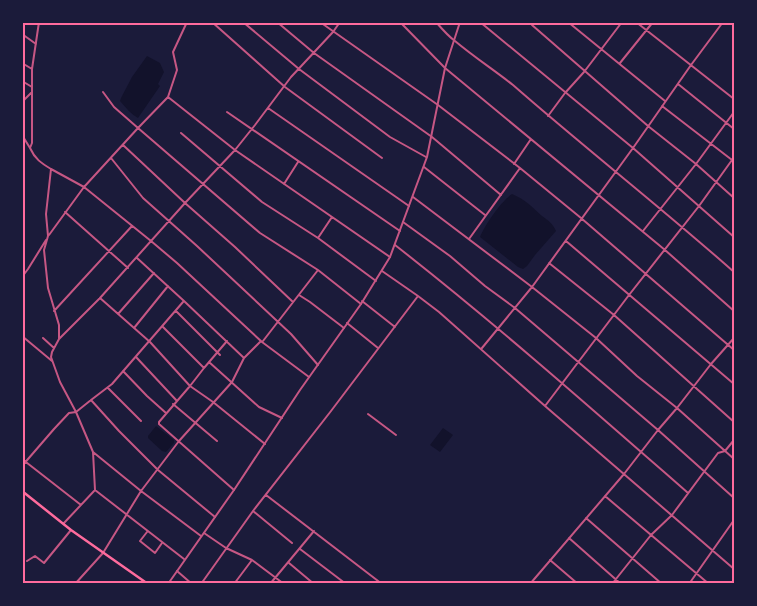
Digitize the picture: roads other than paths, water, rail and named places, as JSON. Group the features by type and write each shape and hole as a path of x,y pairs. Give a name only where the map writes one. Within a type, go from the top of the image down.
{"main road":[{"path":"22,491 72,530 148,584"}],"street":[{"path":"30,148 32,144 32,69 39,22"},
{"path":"22,277 48,236 84,187 168,97 177,70 173,52 187,22"},
{"path":"212,22 285,87 382,158"},
{"path":"243,22 299,69 390,137 427,158"},
{"path":"277,22 314,53 432,137 501,195"},
{"path":"320,22 438,105 520,168 734,350"},
{"path":"64,523 95,490 92,452 76,412 60,382 51,354 54,348 60,339 128,268 235,150 299,69 340,22"},
{"path":"400,22 445,68 665,250 734,311"},
{"path":"436,22 454,40 511,84 615,173 683,227 734,272"},
{"path":"168,584 362,302 390,257 427,158 445,68 460,22"},
{"path":"480,22 565,94 633,148 734,237"},
{"path":"568,22 665,101"},
{"path":"548,116 622,22"},
{"path":"636,22 734,99"},
{"path":"619,64 653,22"},
{"path":"482,349 566,241 723,22"},
{"path":"532,25 584,72 696,164 734,198"},
{"path":"22,34 36,44"},
{"path":"22,63 32,69"},
{"path":"22,81 32,87"},
{"path":"677,84 734,129"},
{"path":"22,102 32,92"},
{"path":"104,92 114,107 260,234 318,270 395,326"},
{"path":"168,97 235,150 390,257"},
{"path":"662,106 733,161"},
{"path":"268,108 409,206"},
{"path":"227,112 400,231"},
{"path":"642,231 696,164 734,112"},
{"path":"181,133 262,202 318,238 376,281"},
{"path":"22,135 33,155 40,162 84,187 177,263 262,341 309,377"},
{"path":"514,164 531,139"},
{"path":"123,145 293,302"},
{"path":"545,406 717,183 734,157"},
{"path":"110,158 143,198 291,334 318,365"},
{"path":"284,184 298,162"},
{"path":"424,167 486,216"},
{"path":"469,239 520,168"},
{"path":"51,169 46,214 48,236 44,250 48,288 59,325 60,339"},
{"path":"412,196 596,338 637,376 677,408 734,459"},
{"path":"65,212 128,268"},
{"path":"318,238 332,217"},
{"path":"403,222 450,256 485,286 515,308 658,430 734,498"},
{"path":"54,311 132,226"},
{"path":"566,241 734,384"},
{"path":"395,245 563,383 688,493"},
{"path":"137,258 244,358"},
{"path":"549,263 614,316 734,422"},
{"path":"76,584 103,552 141,492 179,441 232,382 244,358 278,323 318,270"},
{"path":"382,272 418,296 482,349 734,570"},
{"path":"118,314 154,273"},
{"path":"134,328 168,286"},
{"path":"299,295 344,328"},
{"path":"201,584 253,511 331,412 418,296"},
{"path":"100,298 150,342 190,386 265,444"},
{"path":"22,466 69,413 76,412 108,388 184,301"},
{"path":"176,311 219,354"},
{"path":"347,323 379,348"},
{"path":"163,327 204,368"},
{"path":"22,336 54,363"},
{"path":"43,338 54,348"},
{"path":"530,583 624,474 711,364 734,338"},
{"path":"227,342 219,354 209,362 166,413 159,424 234,490"},
{"path":"136,357 177,401"},
{"path":"209,362 260,407 282,418"},
{"path":"123,371 166,413"},
{"path":"108,388 142,421"},
{"path":"91,400 158,470 215,517"},
{"path":"174,404 217,441"},
{"path":"368,414 396,435"},
{"path":"612,584 651,535 672,514 718,453 725,451 734,440"},
{"path":"92,452 141,492 201,536"},
{"path":"22,459 81,505"},
{"path":"95,490 184,559"},
{"path":"266,494 382,584"},
{"path":"605,496 708,584"},
{"path":"253,511 292,543"},
{"path":"586,518 662,584"},
{"path":"689,584 734,520"},
{"path":"27,561 35,556 44,563 72,530"},
{"path":"148,531 140,541 155,553 162,543"},
{"path":"270,584 314,531"},
{"path":"204,532 226,548 252,560 276,576 284,584"},
{"path":"568,538 621,584"},
{"path":"300,549 346,584"},
{"path":"234,584 252,560"},
{"path":"550,560 578,584"},
{"path":"288,563 314,584"},
{"path":"176,570 192,584"}]}
